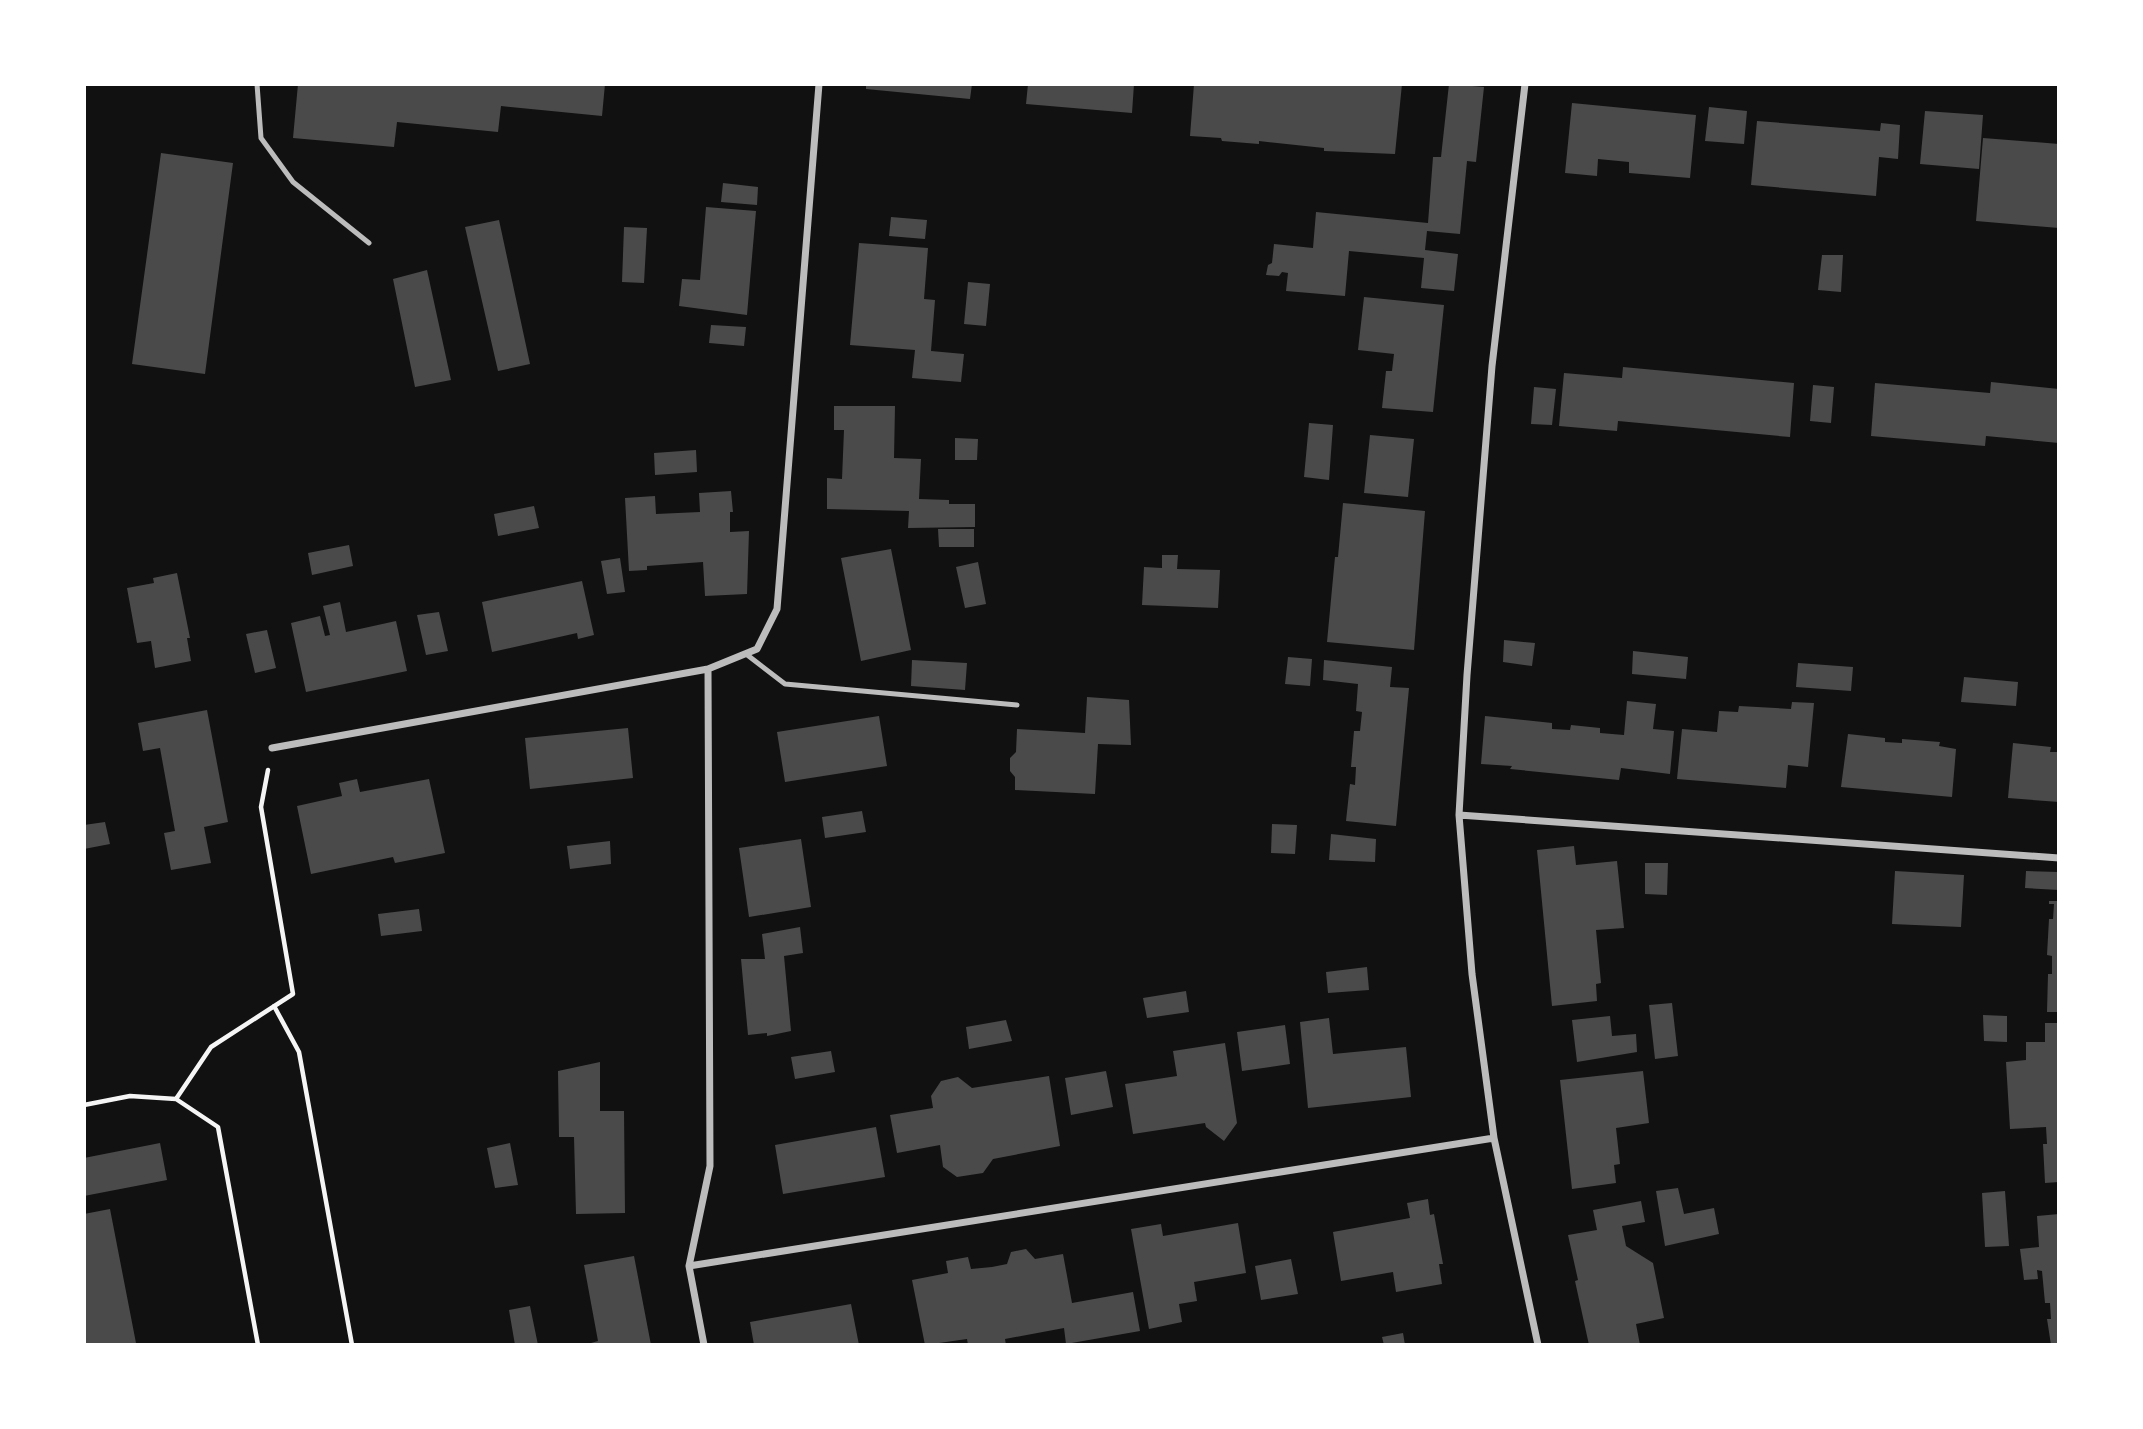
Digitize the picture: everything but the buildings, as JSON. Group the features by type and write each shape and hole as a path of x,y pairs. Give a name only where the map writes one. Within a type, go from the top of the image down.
{"street":[{"path":"272,748 708,669 757,649 777,609 819,84"},
{"path":"1525,84 1492,366 1467,675 1459,815 1472,974 1494,1138 1538,1345"},
{"path":"704,1345 689,1266 710,1166 708,669"},
{"path":"1459,815 2059,858"},
{"path":"689,1266 1494,1138"}],"lane":[{"path":"257,84 261,138 293,182 369,243"},
{"path":"746,654 785,684 1017,705"}],"path":[{"path":"176,1099 211,1047 293,993 261,807 272,748"},
{"path":"274,1006 299,1052 352,1345"},
{"path":"84,1105 130,1096 176,1099 218,1127 258,1345"}]}
